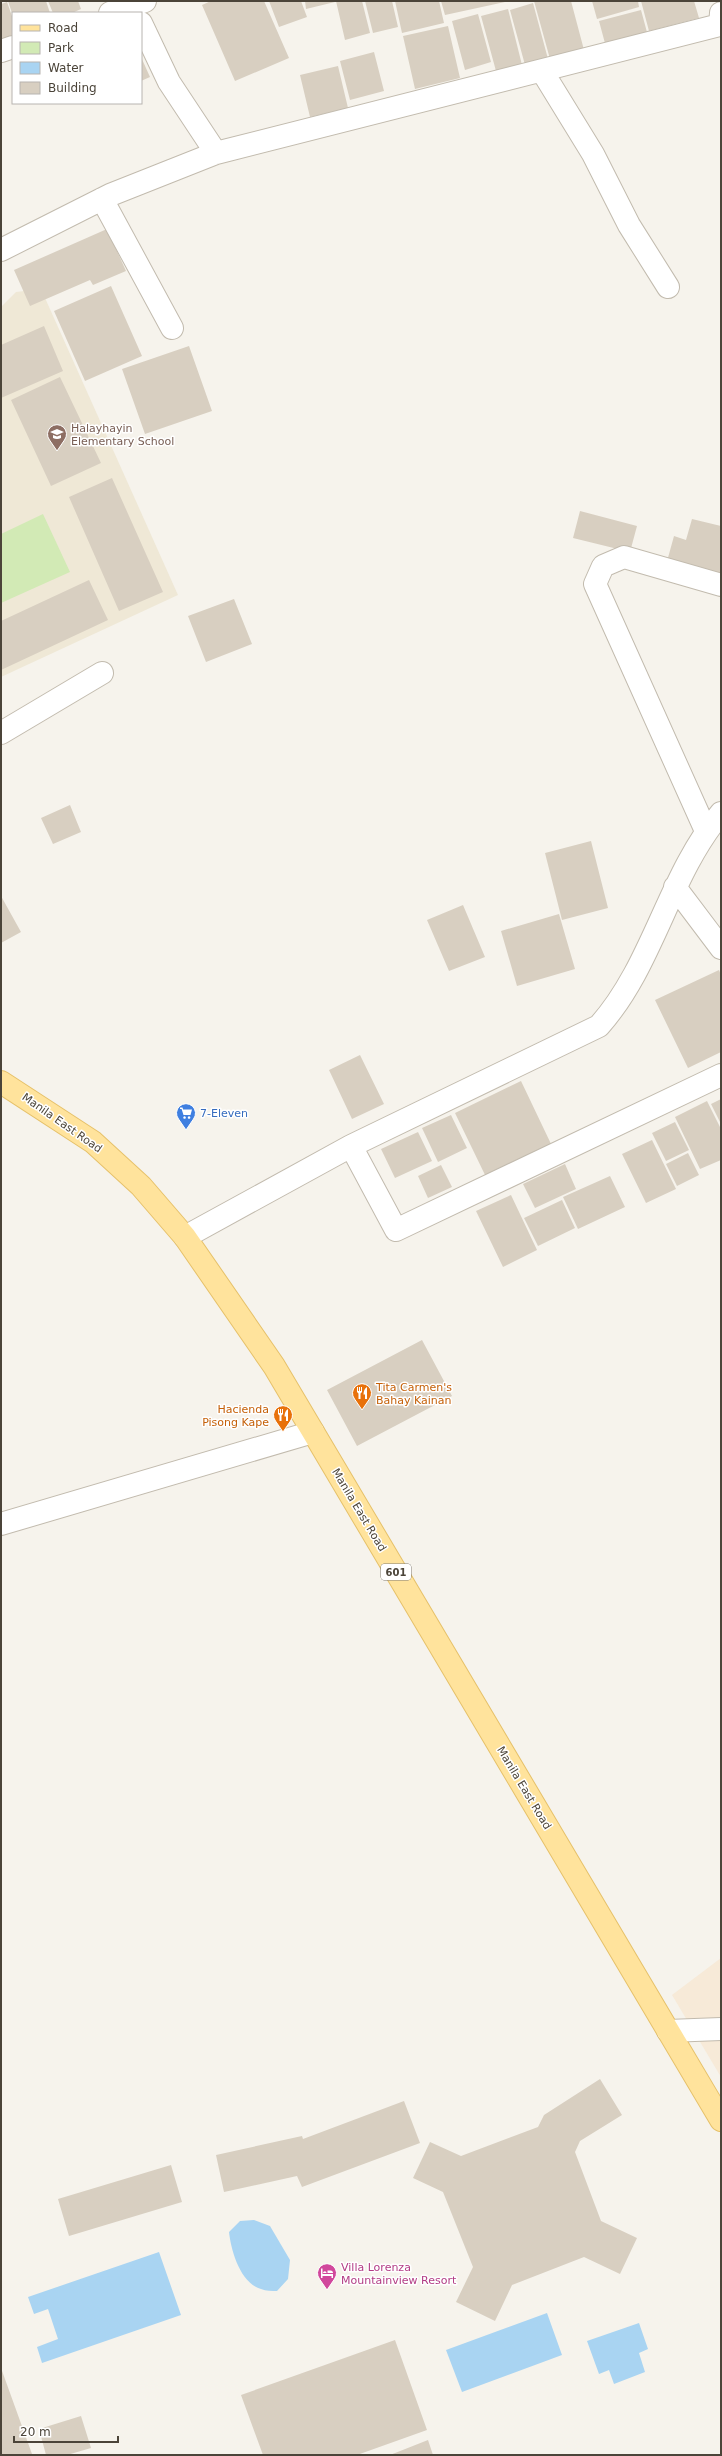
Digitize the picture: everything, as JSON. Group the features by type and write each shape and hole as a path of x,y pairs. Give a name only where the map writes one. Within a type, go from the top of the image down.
{"main road":[{"name":"Manila East Road","path":"1,1082 93,1142 141,1186 185,1237 274,1366 721,2120"}],"street":[{"path":"124,12 139,11"},
{"path":"1,250 102,199 216,153 720,25 721,15"},
{"path":"142,18 169,82 216,153"},
{"path":"1,51 12,47"},
{"path":"542,71 593,154 630,224 668,287"},
{"path":"102,199 172,328"},
{"path":"706,831 595,584 603,566 624,557 721,585"},
{"path":"1,732 102,673"},
{"path":"185,1237 351,1146 599,1026 614,1010 630,985 675,887 706,831 721,813"},
{"path":"675,887 721,948"},
{"path":"351,1146 396,1230 721,1076"},
{"path":"1,1524 313,1432"},
{"path":"668,2031 716,2032"}],"shaded area":[{"name":"Halayhayin Elementary School","path":"41,289 178,595 1,677 1,307 16,292"},
{"path":"721,1958 721,2077 672,1995"}],"green space":[{"path":"43,514 70,572 1,603 1,534"}],"water":[{"path":"254,2220 270,2226 290,2260 288,2279 277,2291 265,2290 254,2286 242,2273 234,2256 229,2232 240,2221"},
{"path":"159,2252 181,2315 42,2363 37,2347 58,2339 48,2309 34,2314 28,2297"},
{"path":"547,2313 562,2355 462,2392 446,2350"},
{"path":"639,2323 648,2349 639,2353 645,2372 614,2384 609,2370 599,2374 587,2341"}],"building":[{"path":"8,1 46,1 50,12 12,12"},
{"path":"48,1 78,1 81,9 74,12 53,12"},
{"path":"211,1 264,1 289,58 235,81 202,5"},
{"path":"269,1 301,1 307,17 279,27"},
{"path":"305,1 335,1 335,2 306,9"},
{"path":"336,1 362,1 370,33 345,40"},
{"path":"365,1 392,1 398,27 373,33"},
{"path":"395,1 439,1 444,23 402,33"},
{"path":"441,1 505,1 505,2 445,15"},
{"path":"534,1 571,1 584,50 550,59"},
{"path":"592,1 638,1 639,7 597,19"},
{"path":"641,1 694,1 699,18 649,31"},
{"path":"7,2 12,16 12,36 1,40 1,4"},
{"path":"533,3 548,59 525,65 510,10"},
{"path":"508,9 522,65 496,71 481,16"},
{"path":"641,10 648,36 606,47 599,21"},
{"path":"478,14 491,62 465,70 452,21"},
{"path":"448,26 460,78 415,89 403,36"},
{"path":"374,52 384,91 350,100 340,61"},
{"path":"142,59 150,77 142,81"},
{"path":"338,66 348,108 310,117 300,75"},
{"path":"107,229 126,271 93,285 90,280 30,306 14,270"},
{"path":"111,286 142,356 85,381 54,311"},
{"path":"44,326 63,371 1,398 1,345"},
{"path":"189,346 212,411 145,434 122,369"},
{"path":"60,377 101,463 51,486 11,400"},
{"path":"112,478 163,592 119,611 69,497"},
{"path":"580,511 637,526 630,552 573,538"},
{"path":"692,519 721,526 721,579 666,565 674,536 686,540"},
{"path":"89,580 108,620 1,670 1,621"},
{"path":"234,599 252,644 206,662 188,616"},
{"path":"70,805 81,832 53,844 41,818"},
{"path":"591,841 608,908 562,920 545,853"},
{"path":"1,896 21,932 1,943"},
{"path":"463,905 485,957 449,971 427,920"},
{"path":"559,914 575,969 517,986 501,931"},
{"path":"719,970 721,975 721,1052 688,1068 655,1000"},
{"path":"360,1055 384,1104 352,1119 329,1070"},
{"path":"521,1081 552,1146 486,1177 455,1113"},
{"path":"721,1099 721,1124 711,1104"},
{"path":"707,1101 721,1129 721,1160 700,1169 675,1117"},
{"path":"451,1115 467,1148 438,1162 422,1128"},
{"path":"675,1122 689,1150 666,1161 652,1133"},
{"path":"418,1132 432,1161 395,1178 381,1149"},
{"path":"652,1140 676,1189 646,1203 622,1154"},
{"path":"688,1153 699,1175 677,1186 666,1164"},
{"path":"565,1164 576,1189 535,1208 523,1184"},
{"path":"441,1165 452,1187 428,1198 418,1176"},
{"path":"610,1176 625,1207 578,1229 563,1197"},
{"path":"511,1195 537,1250 503,1267 476,1211"},
{"path":"562,1200 575,1228 538,1246 524,1218"},
{"path":"422,1340 452,1396 357,1446 327,1390"},
{"path":"600,2079 622,2115 580,2141 575,2152 601,2221 637,2238 620,2274 584,2257 512,2285 495,2321 456,2302 473,2267 443,2192 413,2178 430,2142 461,2156 538,2127 544,2115"},
{"path":"404,2101 420,2143 302,2187 297,2176 224,2192 216,2155 302,2136 303,2139"},
{"path":"171,2165 182,2202 69,2236 58,2199"},
{"path":"395,2340 427,2430 357,2455 263,2455 241,2395"},
{"path":"1,2368 32,2454 30,2455 1,2455"},
{"path":"81,2416 91,2448 67,2455 46,2455 39,2429"},
{"path":"428,2440 433,2455 390,2455"}],"place":[{"name":"Halayhayin Elementary School","path":"57,451"},
{"name":"7-Eleven","path":"186,1130"},
{"name":"Tita Carmen's Bahay Kainan","path":"362,1410"},
{"name":"Hacienda Pisong Kape","path":"283,1432"},
{"name":"Villa Lorenza Mountainview Resort","path":"327,2290"}]}
